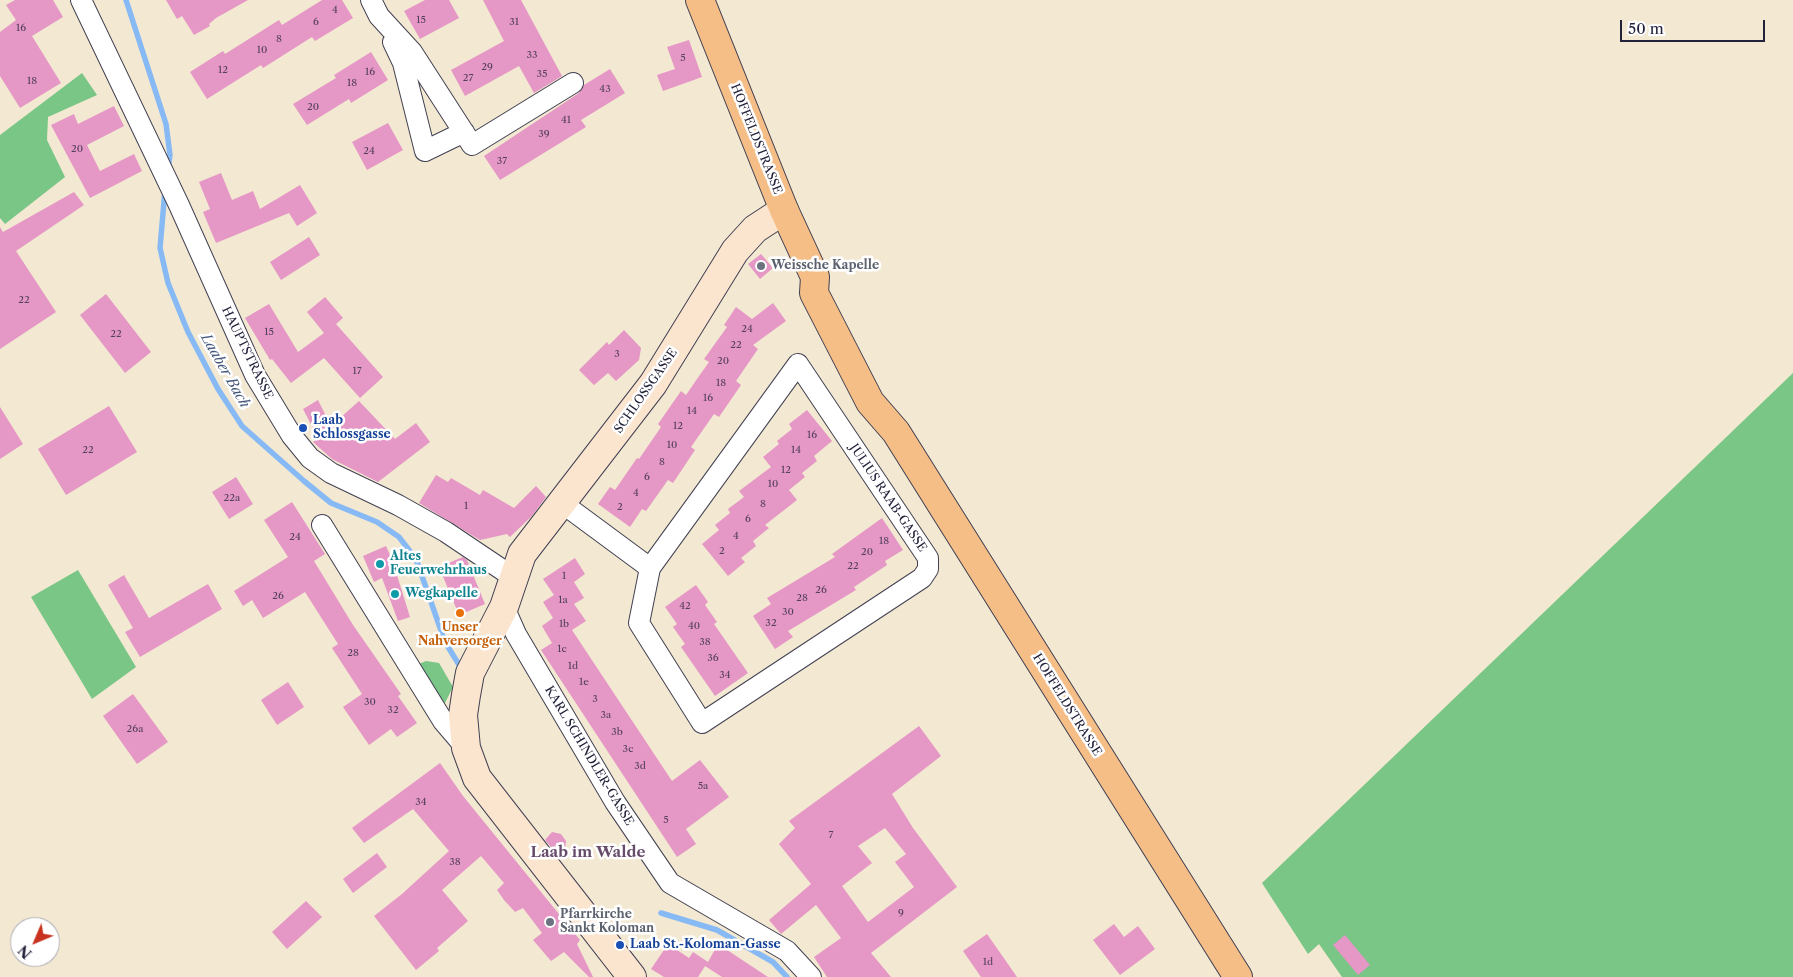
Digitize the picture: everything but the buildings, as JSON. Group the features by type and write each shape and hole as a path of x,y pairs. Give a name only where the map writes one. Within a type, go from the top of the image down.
{"main road":[{"name":"HOFFELDSTRASSE","path":"700,0 784,210 815,277 830,285 886,394 896,432 1238,977"}],"street":[{"name":"HAUPTSTRASSE","path":"81,0 179,206 255,375 292,436 310,458 331,473 398,505 446,532 513,577"},
{"path":"375,8 403,63 425,151 464,132"},
{"path":"375,8 412,52 472,145 573,83"},
{"name":"SCHLOSSGASSE","path":"513,577 522,554 653,384 735,252 755,229 784,210"},
{"name":"JULIUS RAAB-GASSE","path":"798,364 928,558 928,569 922,578 702,723 639,623 650,568 798,364"},
{"path":"562,503 650,568"},
{"path":"322,526 444,721 466,748"},
{"path":"513,577 504,607 470,673 463,715 466,748 477,778 489,795 632,977"},
{"name":"KARL SCHINDLER-GASSE","path":"504,607 516,634 615,802 670,883 787,951 811,977"}],"green space":[{"path":"82,73 97,95 48,117 47,140 65,177 5,224 0,218 0,135"},
{"path":"1793,373 1793,977 1342,977 1319,944 1308,954 1262,883"},
{"path":"78,570 136,667 92,699 31,597"},
{"path":"426,661 439,663 453,687 443,707 419,664"}],"waterway":[{"name":"Laaber Bach","path":"126,0 166,124 170,155 168,169"},
{"name":"Laaber Bach","path":"165,190 160,248 168,283 188,332 218,389 242,426 304,481 331,503 377,522 399,537 416,559 445,642 461,668"},
{"name":"Laaber Bach","path":"661,913 717,930 773,962 787,977"}],"place":[{"name":"Weissche Kapelle","path":"761,266"},
{"name":"Laab Schlossgasse","path":"303,428"},
{"name":"Altes Feuerwehrhaus","path":"380,564"},
{"name":"Wegkapelle","path":"395,594"},
{"name":"Unser Nahversorger","path":"460,613"},
{"name":"Pfarrkirche Sankt Koloman","path":"550,922"},
{"name":"Laab St.-Koloman-Gasse","path":"620,945"}],"district":[{"name":"Laab im Walde","path":"588,853"}]}
